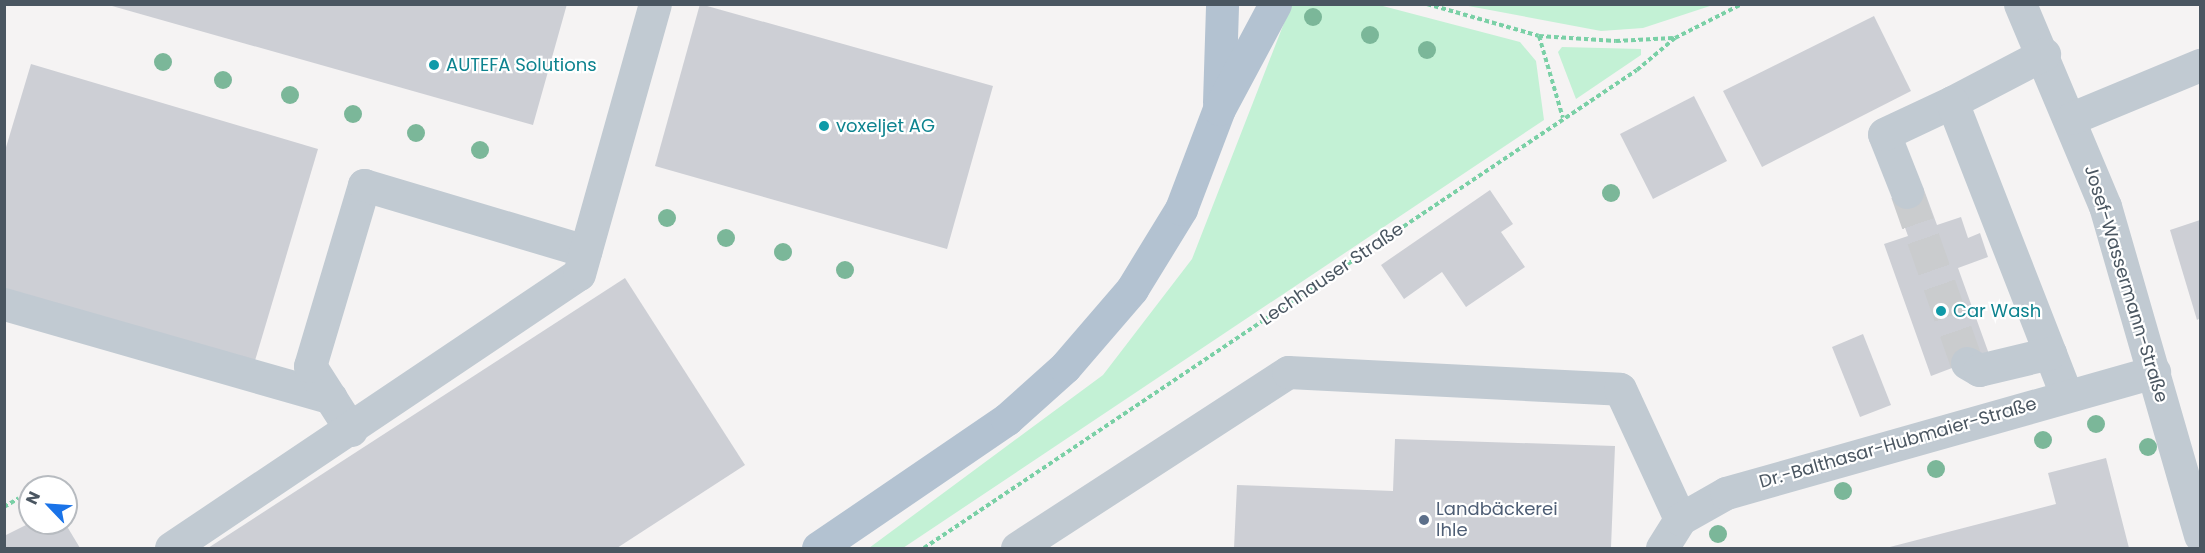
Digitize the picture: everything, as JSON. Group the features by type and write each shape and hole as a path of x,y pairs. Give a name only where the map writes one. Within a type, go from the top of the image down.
{"main road":[{"path":"1219,109 1222,4"},
{"path":"818,549 1007,419 1065,367 1132,289 1181,209 1219,109 1275,4"}],"street":[{"path":"171,549 351,430 579,273 655,4"},
{"name":"Josef-Wassermann-Straße","path":"2020,4 2072,118 2105,206 2200,536"},
{"path":"1906,192 1884,134 2044,54"},
{"path":"2072,118 2200,65"},
{"path":"1952,102 2066,394"},
{"path":"351,430 310,366 364,185 585,250"},
{"path":"4,304 331,398"},
{"path":"1967,363 1979,370 2050,353"},
{"path":"1017,549 1288,372 1620,389 1680,519"},
{"name":"Dr.-Balthasar-Hubmaier-Straße","path":"1662,549 1680,519 1726,493 2066,394 2154,372"}],"path":[{"path":"1426,4 1539,36 1616,41 1675,38"},
{"name":"Lechhauser Straße","path":"924,549 1637,70 1675,38 1742,4"},
{"path":"1539,36 1563,118"},
{"path":"4,507 18,499"}],"green space":[{"path":"1291,5 1379,5 1520,42 1536,61 1544,120 903,548 869,548 1103,375 1192,259"},
{"path":"1463,5 1713,5 1643,28 1601,31"},
{"path":"1562,47 1641,49 1641,55 1576,99 1558,52"}],"building":[{"name":"AUTEFA Solutions","path":"105,4 567,4 533,125"},
{"name":"voxeljet AG","path":"700,4 993,86 947,249 655,166"},
{"path":"1874,16 1911,91 1762,167 1723,91"},
{"path":"31,64 318,149 254,364 4,290 4,154"},
{"path":"1694,96 1727,161 1653,199 1620,134"},
{"name":"Car Wash","path":"1923,187 1937,225 1961,217 1968,238 1980,233 1988,257 1958,268 1989,354 1931,376 1884,244 1908,236 1894,197"},
{"path":"1490,190 1513,224 1501,232 1525,267 1466,307 1442,272 1404,299 1381,265"},
{"path":"2200,220 2200,318 2197,320 2170,230"},
{"path":"625,278 745,465 617,548 208,548"},
{"path":"1863,334 1891,405 1860,417 1832,347"},
{"name":"Landbäckerei Ihle","path":"1395,439 1615,446 1611,548 1234,548 1237,485 1393,491"},
{"path":"2106,458 2129,548 1886,548 2056,504 2048,473"},
{"path":"18,529 18,535 72,535 80,548 4,548 4,536"}],"tunnel":[{"path":"1907,192 1967,363"}],"place":[{"name":"AUTEFA Solutions","path":"434,65"},
{"name":"voxeljet AG","path":"824,126"},
{"name":"Car Wash","path":"1941,311"},
{"name":"Landbäckerei Ihle","path":"1424,520"}]}
